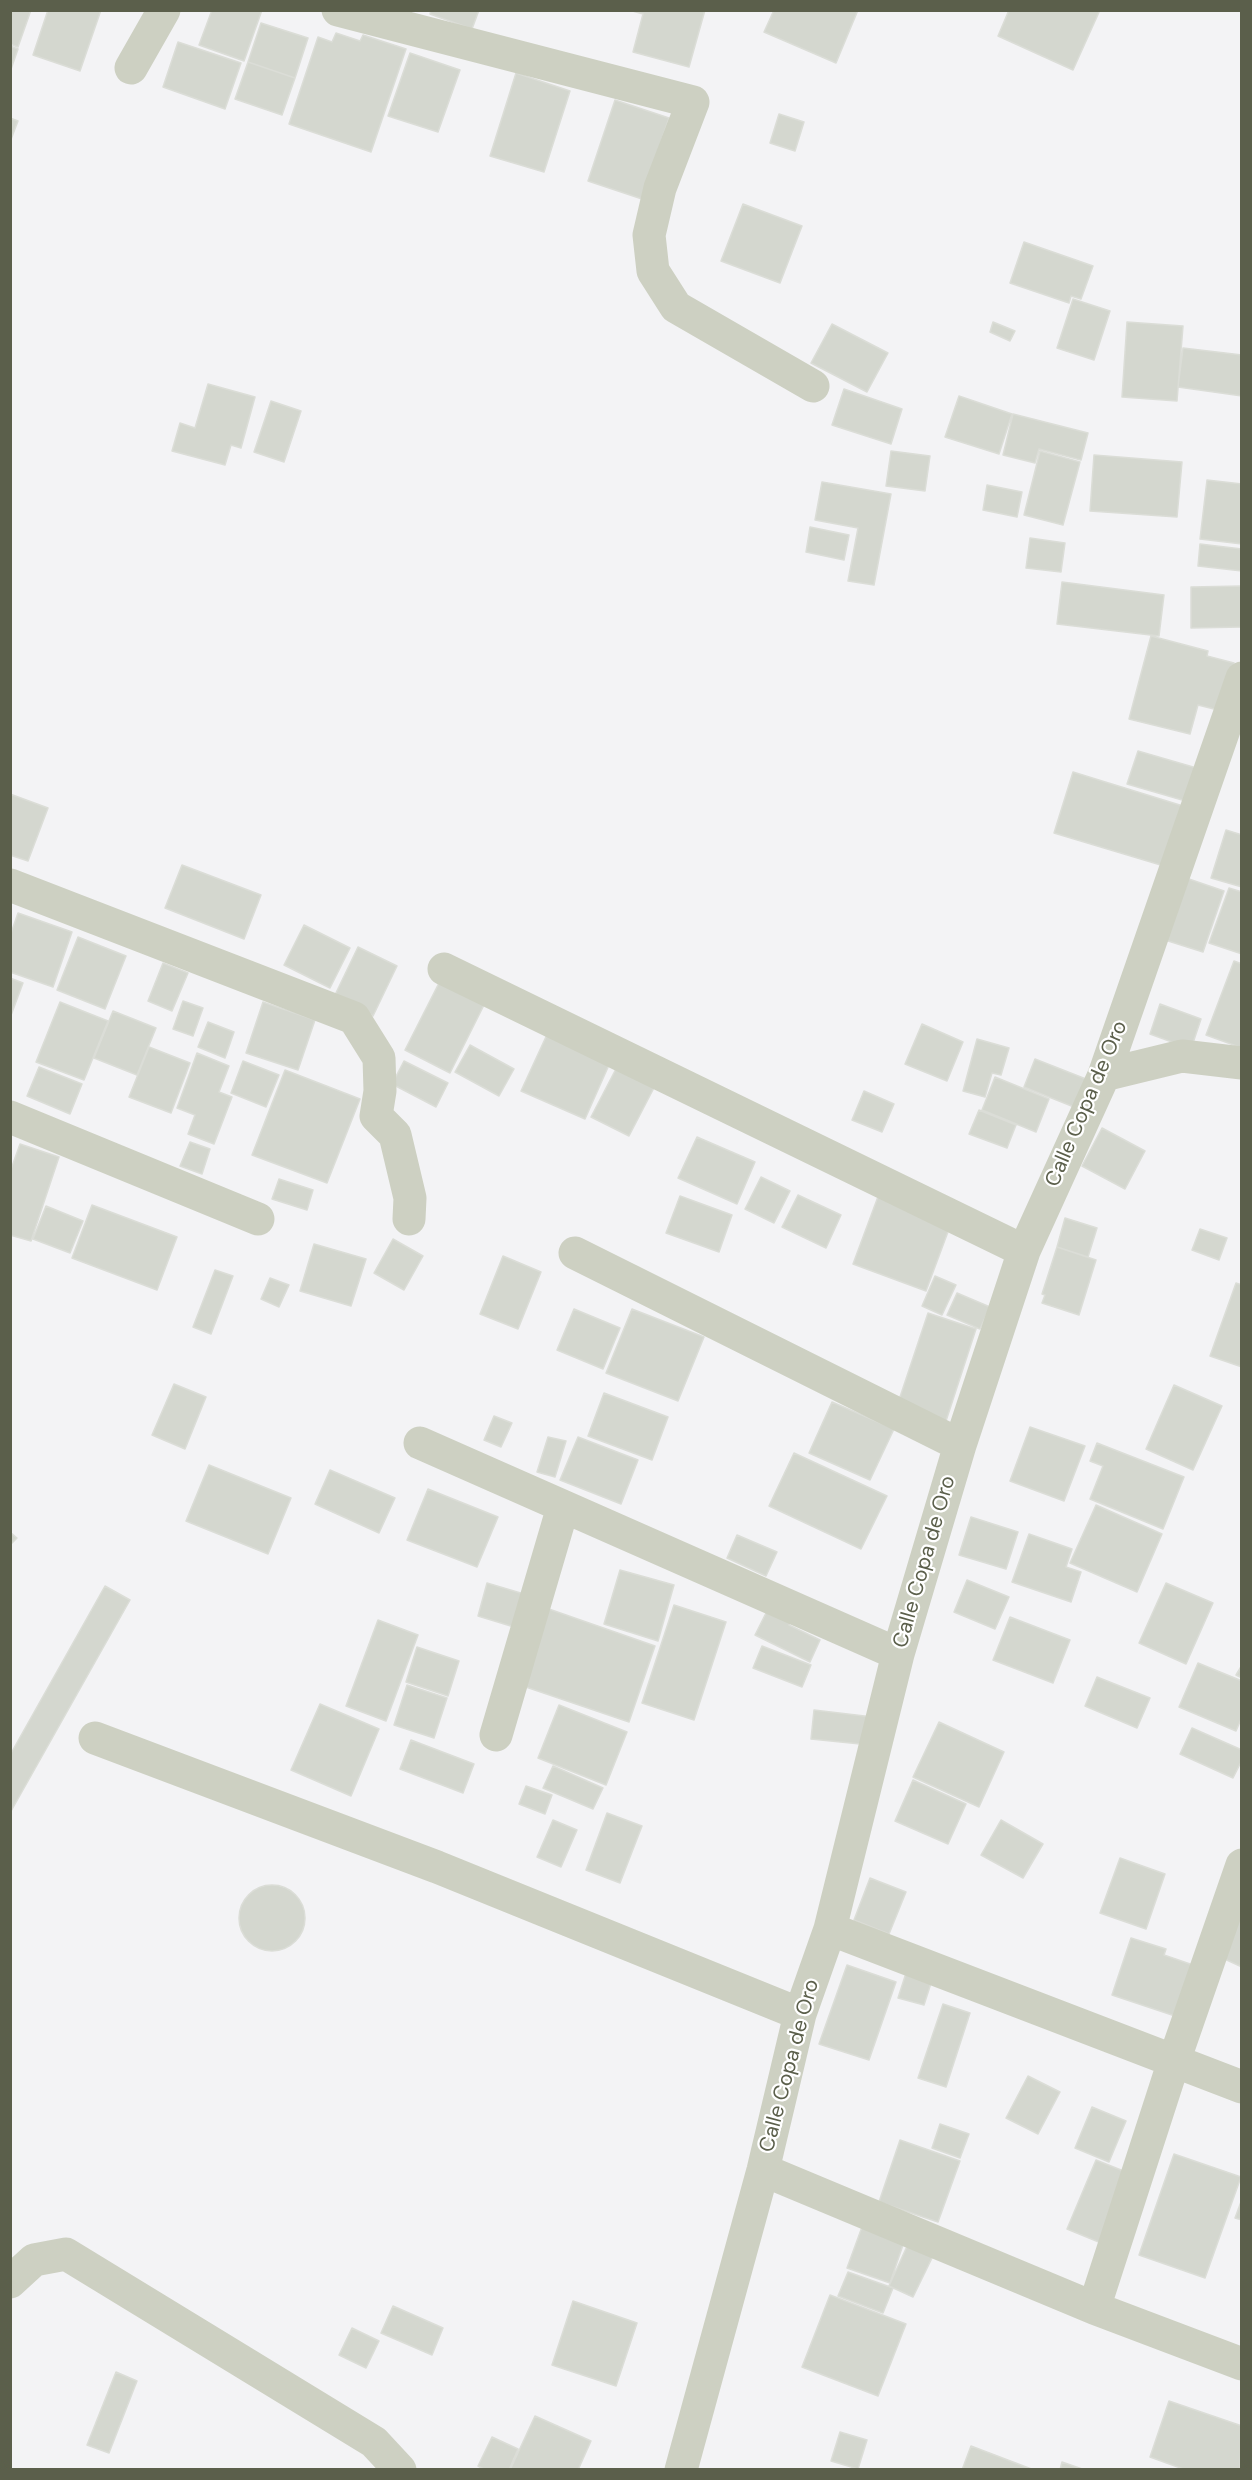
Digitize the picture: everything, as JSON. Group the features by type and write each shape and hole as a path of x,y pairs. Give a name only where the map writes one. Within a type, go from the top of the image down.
{"street":[{"path":"131,68 164,10"},
{"path":"338,10 693,102 655,207 649,235 653,271 676,307 813,386"},
{"name":"Calle Copa de Oro","path":"681,2469 763,2170 800,2014 830,1929 898,1654 960,1445 1024,1251 1104,1075 1231,743 1242,678"},
{"path":"10,885 354,1018 379,1058 380,1091 376,1116 395,1136 410,1198 409,1219"},
{"path":"444,969 1024,1251"},
{"path":"1104,1075 1182,1056 1242,1063"},
{"path":"10,1117 258,1219"},
{"path":"575,1253 960,1445"},
{"path":"420,1443 898,1654"},
{"path":"496,1735 563,1507"},
{"path":"95,1738 437,1867 800,2014"},
{"path":"1094,2308 1174,2061 1242,1865"},
{"path":"830,1929 1242,2087"},
{"path":"763,2170 1094,2308 1242,2364"},
{"path":"10,2282 34,2260 66,2254 374,2442 400,2469"}],"building":[{"path":"10,10 31,10 18,47 10,44"},
{"path":"48,10 101,10 80,71 33,55"},
{"path":"212,10 262,10 244,61 199,45"},
{"path":"431,10 479,10 472,29 430,14"},
{"path":"629,10 705,10 689,67 633,52 643,14"},
{"path":"774,10 858,10 836,63 764,32"},
{"path":"1009,10 1100,10 1073,70 998,36"},
{"path":"261,23 308,38 295,78 248,62"},
{"path":"336,33 360,41 363,35 406,49 371,152 289,124 318,37 332,42"},
{"path":"178,42 241,63 225,109 163,87"},
{"path":"10,46 18,49 10,72"},
{"path":"410,53 460,70 438,132 388,116"},
{"path":"248,62 295,78 282,115 235,99"},
{"path":"516,73 570,91 544,172 490,156"},
{"path":"615,100 669,118 642,199 588,181"},
{"path":"779,114 804,122 795,151 770,143"},
{"path":"10,118 18,121 10,142"},
{"path":"743,204 802,226 780,283 721,261"},
{"path":"1024,242 1093,266 1081,299 1071,296 1069,303 1010,283"},
{"path":"1073,299 1110,311 1094,360 1057,348"},
{"path":"993,322 1015,331 1010,341 990,332"},
{"path":"1127,322 1183,326 1177,401 1122,397"},
{"path":"832,324 888,353 867,392 811,363"},
{"path":"1183,348 1242,355 1242,396 1178,387"},
{"path":"208,384 255,397 241,448 231,445 225,465 172,451 180,423 195,428"},
{"path":"844,389 902,409 891,444 832,425"},
{"path":"959,396 1012,414 999,454 945,437"},
{"path":"271,401 301,411 284,462 254,452"},
{"path":"1013,414 1088,433 1081,460 1039,449 1035,463 1003,455"},
{"path":"891,451 930,456 925,491 886,486"},
{"path":"1040,451 1080,462 1063,525 1024,515"},
{"path":"1094,455 1182,462 1177,517 1090,511"},
{"path":"1207,480 1242,484 1242,544 1200,539"},
{"path":"822,482 891,494 874,585 848,581 858,528 815,520"},
{"path":"987,485 1022,492 1017,517 983,510"},
{"path":"810,527 849,535 844,560 806,552"},
{"path":"1030,538 1065,543 1061,572 1026,568"},
{"path":"1200,544 1242,549 1242,571 1198,566"},
{"path":"1062,582 1164,595 1159,636 1057,624"},
{"path":"1242,586 1242,627 1191,628 1191,587"},
{"path":"1151,636 1208,651 1207,656 1234,663 1222,711 1198,705 1190,734 1129,719"},
{"path":"1138,751 1200,769 1189,802 1127,784"},
{"path":"1073,772 1183,806 1164,866 1054,833"},
{"path":"10,794 48,808 28,861 10,855"},
{"path":"1226,830 1242,835 1242,887 1211,878"},
{"path":"182,865 261,895 244,939 165,908"},
{"path":"1186,878 1224,891 1203,952 1165,940"},
{"path":"1229,888 1242,892 1242,954 1209,943"},
{"path":"18,913 72,932 53,987 10,972 10,936"},
{"path":"304,925 350,948 330,988 284,965"},
{"path":"78,937 126,956 105,1009 57,990"},
{"path":"358,947 397,966 373,1016 334,997"},
{"path":"1234,961 1242,964 1242,1048 1206,1035"},
{"path":"163,963 188,973 172,1011 148,1001"},
{"path":"442,977 487,999 450,1073 405,1050"},
{"path":"10,978 23,983 10,1018"},
{"path":"183,1001 203,1008 193,1036 173,1029"},
{"path":"60,1002 108,1021 84,1080 36,1062"},
{"path":"263,1002 315,1020 298,1070 246,1053"},
{"path":"1160,1004 1201,1019 1191,1049 1150,1034"},
{"path":"113,1011 156,1028 137,1075 94,1058"},
{"path":"208,1022 234,1032 225,1058 198,1047"},
{"path":"922,1024 963,1042 947,1081 905,1064"},
{"path":"550,1028 613,1056 585,1119 521,1091"},
{"path":"977,1039 1009,1048 1001,1075 992,1073 985,1097 963,1091"},
{"path":"470,1045 514,1069 499,1096 455,1072"},
{"path":"149,1047 190,1063 171,1113 129,1097"},
{"path":"197,1053 229,1066 219,1092 232,1097 214,1144 188,1134 195,1115 177,1108"},
{"path":"1035,1059 1091,1081 1079,1109 1024,1087"},
{"path":"243,1061 279,1075 266,1107 231,1093"},
{"path":"404,1061 448,1083 436,1107 392,1084"},
{"path":"619,1063 657,1082 629,1136 591,1117"},
{"path":"39,1067 82,1084 70,1114 27,1096"},
{"path":"285,1070 360,1099 327,1183 252,1155"},
{"path":"995,1077 1049,1099 1036,1132 982,1110"},
{"path":"864,1091 894,1104 882,1132 852,1120"},
{"path":"979,1110 1016,1125 1007,1148 969,1134"},
{"path":"1102,1128 1145,1151 1125,1189 1082,1166"},
{"path":"697,1137 755,1162 737,1204 678,1178"},
{"path":"190,1142 210,1149 202,1174 180,1166"},
{"path":"20,1144 59,1157 31,1241 10,1235 10,1172"},
{"path":"761,1177 790,1191 774,1223 745,1209"},
{"path":"279,1179 313,1190 307,1210 272,1199"},
{"path":"879,1194 952,1221 926,1291 853,1264"},
{"path":"798,1195 841,1215 826,1248 782,1227"},
{"path":"680,1196 732,1215 719,1252 666,1233"},
{"path":"92,1205 177,1237 157,1290 72,1258"},
{"path":"46,1206 83,1221 70,1253 33,1239"},
{"path":"1065,1218 1097,1228 1088,1257 1057,1247"},
{"path":"1200,1229 1227,1238 1219,1260 1192,1250"},
{"path":"393,1239 423,1256 404,1290 374,1273"},
{"path":"314,1244 366,1259 351,1306 300,1291"},
{"path":"1057,1247 1096,1260 1079,1315 1042,1303 1045,1295 1042,1294"},
{"path":"503,1256 541,1272 518,1329 480,1314"},
{"path":"215,1270 233,1276 211,1334 193,1327"},
{"path":"935,1276 956,1285 942,1315 922,1306"},
{"path":"270,1278 289,1285 279,1307 261,1299"},
{"path":"1236,1283 1242,1285 1242,1367 1210,1356"},
{"path":"957,1293 990,1307 980,1329 947,1315"},
{"path":"574,1309 620,1328 603,1369 557,1350"},
{"path":"632,1309 704,1337 678,1401 606,1373"},
{"path":"928,1313 976,1329 946,1421 897,1406"},
{"path":"174,1384 206,1397 185,1449 152,1435"},
{"path":"1174,1385 1222,1406 1193,1470 1146,1449"},
{"path":"604,1393 668,1417 652,1460 588,1436"},
{"path":"832,1402 894,1429 870,1480 809,1453"},
{"path":"494,1416 512,1423 501,1447 484,1440"},
{"path":"1030,1427 1085,1446 1064,1501 1010,1481"},
{"path":"548,1437 566,1441 555,1477 537,1472"},
{"path":"578,1437 638,1460 621,1504 560,1480"},
{"path":"1097,1443 1184,1477 1163,1529 1090,1499 1103,1466 1090,1461"},
{"path":"794,1453 887,1496 861,1549 769,1506"},
{"path":"209,1465 291,1498 268,1554 186,1521"},
{"path":"330,1470 395,1498 379,1533 315,1504"},
{"path":"428,1489 498,1517 477,1567 407,1540"},
{"path":"1096,1505 1162,1534 1137,1592 1070,1563"},
{"path":"971,1517 1018,1532 1006,1569 959,1555"},
{"path":"10,1532 17,1538 10,1545"},
{"path":"1029,1534 1072,1549 1066,1567 1081,1572 1071,1602 1012,1582"},
{"path":"737,1535 777,1552 766,1576 727,1558"},
{"path":"620,1570 674,1585 658,1641 604,1624"},
{"path":"967,1580 1009,1597 995,1629 954,1612"},
{"path":"487,1583 524,1594 514,1627 478,1616"},
{"path":"1166,1583 1213,1603 1186,1664 1139,1643"},
{"path":"105,1586 130,1600 10,1813 10,1755"},
{"path":"674,1605 726,1622 694,1720 642,1703"},
{"path":"770,1605 794,1616 789,1625 820,1640 810,1662 755,1635"},
{"path":"546,1608 655,1646 629,1722 520,1685"},
{"path":"1010,1617 1070,1640 1053,1683 993,1660"},
{"path":"378,1620 418,1635 386,1721 346,1706"},
{"path":"762,1646 811,1665 802,1687 753,1668"},
{"path":"417,1647 459,1661 448,1696 406,1682"},
{"path":"1198,1663 1242,1681 1242,1717 1236,1731 1179,1707"},
{"path":"1242,1665 1242,1678 1236,1675"},
{"path":"1097,1677 1150,1698 1137,1728 1085,1706"},
{"path":"407,1685 447,1698 434,1738 394,1725"},
{"path":"320,1704 379,1729 351,1796 291,1770"},
{"path":"559,1705 627,1732 606,1785 538,1758"},
{"path":"814,1710 873,1717 870,1745 811,1739"},
{"path":"939,1722 1004,1752 979,1807 913,1777"},
{"path":"1192,1728 1242,1750 1242,1760 1233,1778 1180,1754"},
{"path":"411,1740 474,1764 463,1793 400,1769"},
{"path":"553,1766 603,1788 593,1809 543,1788"},
{"path":"913,1780 966,1804 948,1844 895,1821"},
{"path":"526,1786 552,1795 545,1814 519,1804"},
{"path":"607,1813 642,1826 620,1883 586,1870"},
{"path":"553,1820 577,1830 561,1867 537,1857"},
{"path":"1001,1820 1043,1844 1023,1878 981,1855"},
{"path":"1120,1858 1165,1874 1146,1929 1100,1913"},
{"path":"870,1878 906,1892 889,1934 854,1920"},
{"path":"272,1885 284,1888 295,1895 302,1906 305,1918 302,1930 295,1941 284,1948 272,1951 260,1948 249,1941 242,1930 239,1918 242,1906 249,1895 260,1888"},
{"path":"1242,1916 1242,1967 1218,1956"},
{"path":"1131,1938 1166,1949 1164,1955 1193,1965 1175,2016 1112,1995"},
{"path":"847,1965 896,1982 869,2060 819,2044"},
{"path":"907,1970 933,1977 924,2005 898,1998"},
{"path":"943,2004 970,2013 946,2087 918,2078"},
{"path":"1028,2076 1060,2092 1038,2134 1006,2118"},
{"path":"1092,2107 1126,2121 1109,2162 1075,2148"},
{"path":"940,2124 969,2134 960,2158 932,2148"},
{"path":"900,2140 960,2161 938,2222 879,2202"},
{"path":"1174,2154 1241,2177 1205,2278 1139,2255"},
{"path":"1096,2160 1136,2176 1106,2245 1067,2229"},
{"path":"1242,2199 1242,2220 1235,2218"},
{"path":"862,2227 904,2242 890,2283 847,2268"},
{"path":"908,2244 933,2256 913,2297 889,2286"},
{"path":"848,2272 893,2288 883,2313 838,2296"},
{"path":"830,2295 906,2324 878,2396 802,2367"},
{"path":"573,2301 637,2323 616,2386 552,2365"},
{"path":"393,2306 443,2328 432,2355 381,2333"},
{"path":"352,2328 379,2341 366,2368 339,2355"},
{"path":"116,2372 137,2381 109,2453 87,2445"},
{"path":"1169,2401 1242,2426 1240,2470 1186,2470 1150,2457"},
{"path":"535,2416 591,2441 578,2470 510,2470"},
{"path":"840,2432 867,2440 858,2469 831,2461"},
{"path":"492,2437 518,2449 509,2470 485,2470 478,2466"},
{"path":"971,2446 1034,2470 962,2470"},
{"path":"1062,2462 1085,2470 1060,2470"}]}
